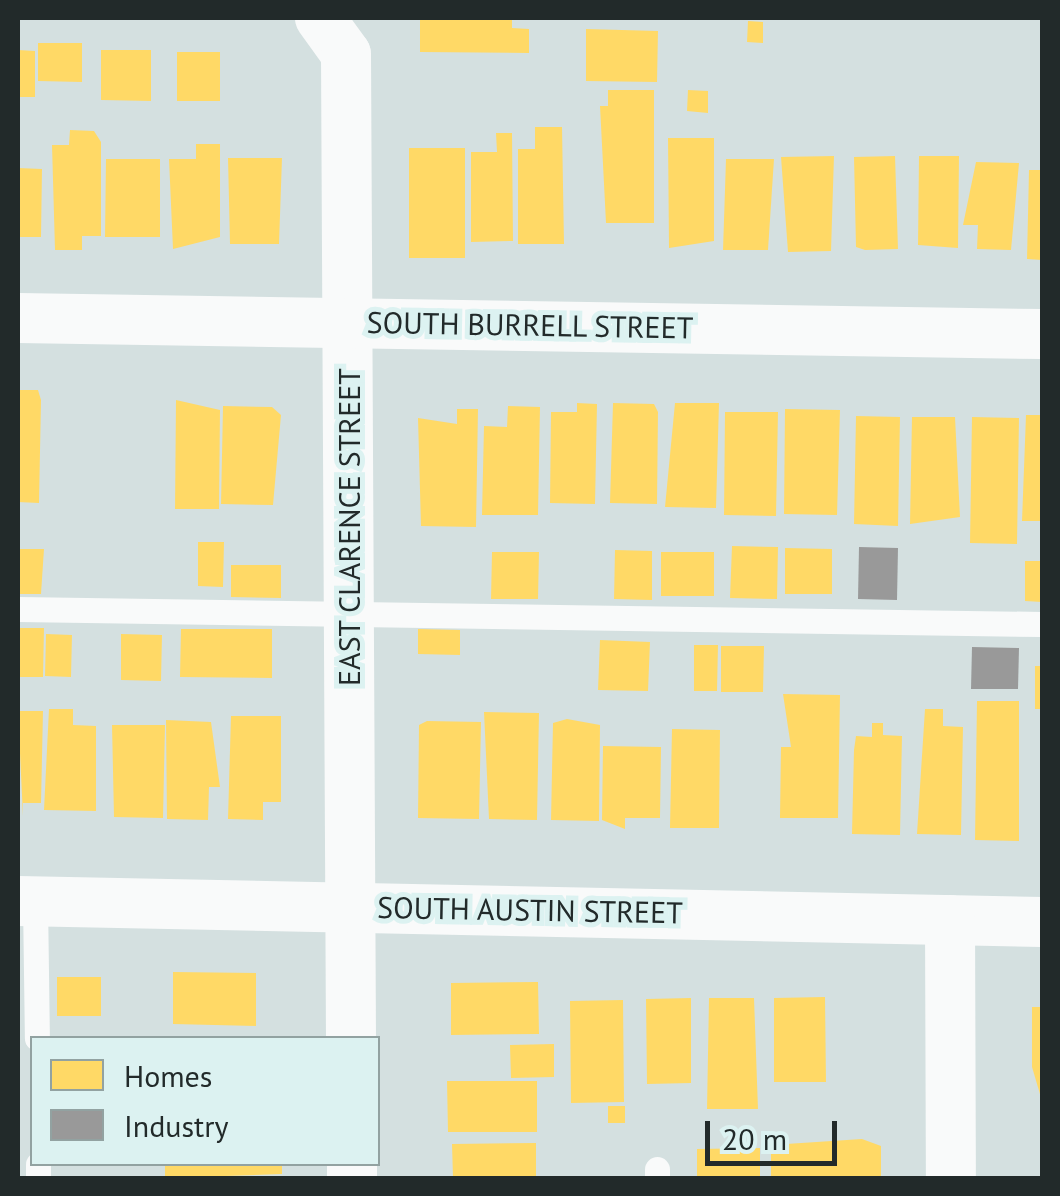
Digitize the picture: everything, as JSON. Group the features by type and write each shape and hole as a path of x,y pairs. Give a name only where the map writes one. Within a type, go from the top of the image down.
{"street":[{"name":"EAST CLARENCE STREET","path":"324,19 346,54 352,1036"},
{"name":"SOUTH BURRELL STREET","path":"18,318 1042,334"},
{"name":"SOUTH AUSTIN STREET","path":"26,901 1042,922"},
{"path":"950,920 951,1178"}],"lane":[{"path":"18,609 1042,624"},
{"path":"26,901 37,1036"}],"building: Homes":[{"path":"420,18 512,18 512,28 529,29 529,53 420,52"},
{"path":"748,21 763,22 763,43 747,42"},
{"path":"586,29 658,31 657,82 586,81"},
{"path":"38,43 82,43 82,82 38,81"},
{"path":"18,50 35,51 35,97 18,97"},
{"path":"101,50 151,50 151,101 101,100"},
{"path":"177,52 220,52 220,101 177,101"},
{"path":"608,90 654,90 654,223 606,223 600,106 608,106"},
{"path":"688,90 708,91 708,113 687,111"},
{"path":"535,127 562,127 564,244 518,244 518,149 535,149"},
{"path":"70,130 94,131 101,142 101,236 82,236 82,250 55,250 52,145 69,145"},
{"path":"496,133 512,133 513,241 471,242 471,152 497,152"},
{"path":"668,138 714,138 714,241 669,248"},
{"path":"196,144 220,144 220,237 173,249 169,159 196,159"},
{"path":"409,148 465,148 465,258 409,258"},
{"path":"834,156 831,251 788,252 781,157"},
{"path":"895,156 898,249 856,247 854,157"},
{"path":"919,156 959,156 958,248 918,245"},
{"path":"228,158 282,158 279,244 230,244"},
{"path":"106,159 160,159 160,237 105,237"},
{"path":"726,159 774,159 768,250 723,250"},
{"path":"976,162 1019,163 1011,250 977,249 978,225 963,225"},
{"path":"18,168 42,169 41,237 18,237"},
{"path":"1029,170 1042,170 1042,260 1027,259"},
{"path":"18,390 38,390 41,400 39,503 18,502"},
{"path":"176,400 220,410 219,509 175,509"},
{"path":"577,403 597,404 595,504 550,503 551,412 577,412"},
{"path":"613,403 654,404 658,412 657,504 610,503"},
{"path":"675,403 719,403 716,508 665,507"},
{"path":"223,406 272,407 281,415 273,505 221,504"},
{"path":"508,406 540,407 538,515 482,515 484,426 507,427"},
{"path":"457,409 478,409 476,527 421,526 418,418 457,424"},
{"path":"785,409 840,410 837,515 784,514"},
{"path":"725,412 778,412 776,516 724,515"},
{"path":"1026,415 1042,415 1042,521 1022,521"},
{"path":"856,416 900,417 898,526 854,524"},
{"path":"912,417 955,417 960,517 910,524"},
{"path":"972,417 1019,418 1017,544 970,543"},
{"path":"198,542 224,542 223,587 198,586"},
{"path":"732,546 778,547 777,599 730,598"},
{"path":"785,548 832,549 832,594 785,594"},
{"path":"18,549 44,549 41,594 18,594"},
{"path":"615,550 652,551 652,600 614,599"},
{"path":"492,552 539,552 538,599 491,599"},
{"path":"661,552 714,552 714,596 661,596"},
{"path":"1025,561 1042,561 1042,602 1025,601"},
{"path":"231,565 281,565 281,598 231,597"},
{"path":"18,628 44,628 43,677 18,677"},
{"path":"181,629 272,629 272,678 180,677"},
{"path":"418,629 460,630 460,655 418,654"},
{"path":"46,634 72,635 71,677 45,676"},
{"path":"121,634 162,635 161,681 121,680"},
{"path":"600,640 650,642 648,691 598,690"},
{"path":"694,645 718,645 717,691 694,691"},
{"path":"721,646 764,646 763,692 721,692"},
{"path":"1035,666 1042,666 1042,709 1035,709"},
{"path":"783,694 840,695 838,818 780,818 781,747 791,747"},
{"path":"977,701 1019,701 1019,841 975,840"},
{"path":"49,709 73,709 73,725 96,726 96,811 44,810"},
{"path":"925,709 943,709 943,726 963,727 961,835 917,834"},
{"path":"18,711 43,711 41,803 23,803 23,816"},
{"path":"484,712 539,713 537,820 489,819"},
{"path":"231,716 281,716 281,802 263,802 263,820 228,819"},
{"path":"567,719 600,725 599,821 551,820 553,723"},
{"path":"166,720 211,722 220,787 209,787 208,820 167,819"},
{"path":"427,721 481,722 479,819 418,818 419,725"},
{"path":"872,723 883,723 883,735 902,736 900,835 852,834 856,736 872,737"},
{"path":"112,725 165,725 163,818 114,817"},
{"path":"672,729 720,730 719,828 670,828"},
{"path":"603,746 661,747 660,818 625,818 625,829 602,820"},
{"path":"173,972 256,973 256,1026 173,1024"},
{"path":"57,977 101,977 101,1016 57,1016"},
{"path":"538,982 539,1034 451,1035 451,983"},
{"path":"825,997 826,1082 774,1082 774,998"},
{"path":"691,998 691,1083 647,1084 646,999"},
{"path":"709,998 754,998 758,1109 707,1109"},
{"path":"623,1000 624,1102 571,1103 570,1001"},
{"path":"1032,1007 1042,1007 1042,1101 1032,1067"},
{"path":"554,1044 554,1077 511,1078 510,1045"},
{"path":"447,1081 537,1081 537,1132 448,1132"},
{"path":"608,1106 625,1106 625,1123 608,1123"},
{"path":"862,1139 881,1146 881,1178 771,1178 771,1145"},
{"path":"536,1143 536,1178 453,1178 452,1144"},
{"path":"760,1148 760,1178 697,1178 697,1149"},
{"path":"165,1166 282,1166 282,1174 165,1178"}],"building: Industry":[{"path":"859,547 898,548 897,600 858,599"},
{"path":"972,647 1019,648 1018,689 971,689"}]}
